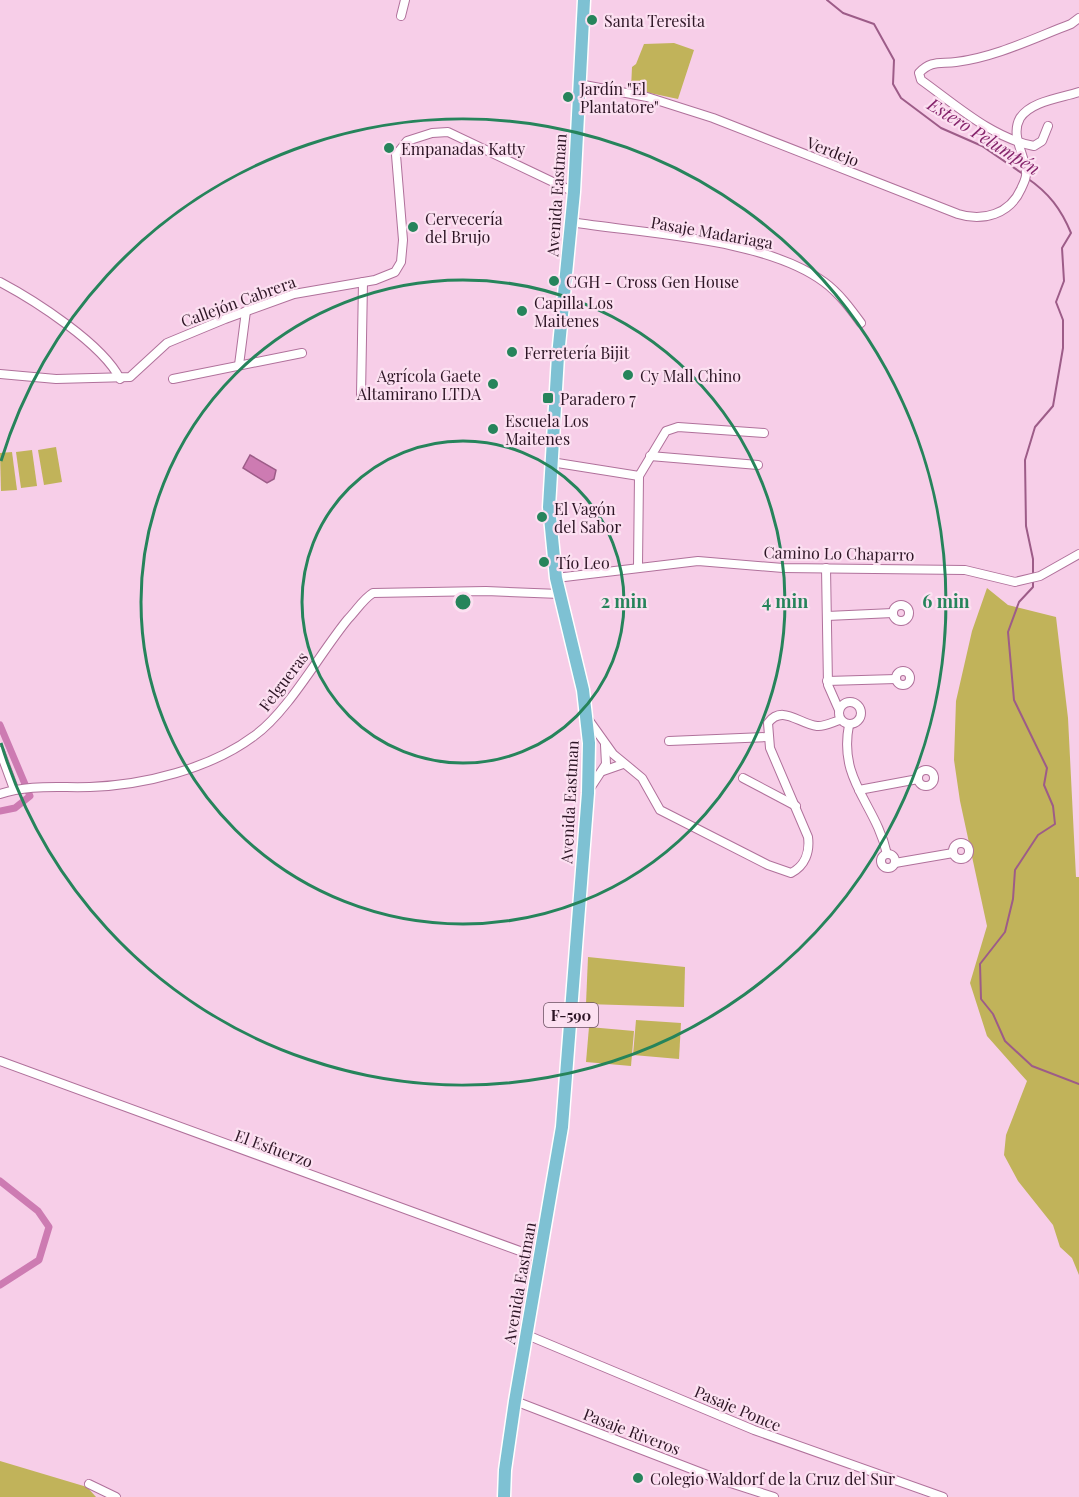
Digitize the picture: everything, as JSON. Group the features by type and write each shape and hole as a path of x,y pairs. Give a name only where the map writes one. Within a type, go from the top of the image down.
{"main road":[{"name":"Avenida Eastman","path":"504,1497 505,1470 515,1401 562,1127 588,793 587,717 583,690 555,578 549,519 550,462 574,192 584,0"}],"street":[{"path":"401,16 405,0"},
{"path":"1048,126 1042,141 1034,146 1018,143 985,126 921,80 919,73 927,65 943,61 981,58 1071,24 1079,18"},
{"name":"Verdejo","path":"579,84 647,97 713,118 971,218 996,214 1006,208 1019,193 1026,171 1018,143"},
{"path":"1018,143 1018,124 1025,112 1036,105 1079,92"},
{"name":"Callejón Cabrera","path":"120,379 135,374 150,356 166,343 246,311 302,291 363,282 392,274 401,262 402,225 395,158 399,148 407,141 437,132 453,134 517,167 574,192"},
{"name":"Pasaje Madariaga","path":"571,222 701,241 776,256 825,283 861,323"},
{"path":"0,282 83,336 115,370 120,379 56,379 0,374"},
{"path":"361,395 363,282"},
{"path":"239,365 246,311"},
{"path":"173,379 302,353"},
{"path":"638,566 639,476 666,431 671,428 764,433"},
{"path":"650,456 758,465"},
{"path":"550,462 639,476"},
{"name":"Camino Lo Chaparro","path":"555,578 638,566 698,561 783,568 965,570 1015,582 1040,576 1079,554"},
{"path":"826,568 828,681 830,695 839,710 840,720"},
{"name":"Felgueras","path":"0,794 16,789 94,787 148,779 198,764 245,742 274,717 329,642 373,593 486,591 560,594"},
{"path":"827,616 893,613"},
{"path":"828,681 896,679"},
{"path":"839,710 849,702 859,706 861,713 859,720 849,725"},
{"path":"587,717 605,743 624,764 642,778 660,810 768,865 791,873 804,861 809,846 806,827 767,737 768,723 780,715 818,726 840,720 849,725"},
{"path":"849,725 846,757 887,854"},
{"path":"669,741 767,737"},
{"path":"588,793 603,771 607,758 605,743"},
{"path":"0,752 16,789"},
{"path":"603,771 624,764"},
{"path":"743,778 796,806"},
{"path":"859,790 918,779"},
{"path":"887,854 881,860 883,866 890,868 895,863 953,853"},
{"path":"887,854 894,856 895,863"},
{"name":"El Esfuerzo","path":"0,1061 539,1258"},
{"name":"Pasaje Ponce","path":"527,1335 754,1430 943,1497"},
{"name":"Pasaje Riveros","path":"515,1401 715,1478 774,1497"},
{"path":"89,1484 116,1497"}],"shaded area":[{"path":"674,43 694,50 678,99 631,89 632,67 636,64 644,44"},
{"path":"56,447 62,482 44,485 38,450"},
{"path":"32,450 37,486 21,488 16,452"},
{"path":"12,452 17,490 1,491 0,453"},
{"path":"250,455 276,470 274,479 267,483 243,468"},
{"path":"987,588 1008,605 1056,617 1068,718 1076,877 1079,877 1079,1275 1072,1258 1060,1247 1053,1225 1018,1181 1004,1155 1006,1135 1027,1081 987,1036 970,983 987,926 960,801 954,760 956,701 972,631"},
{"path":"588,957 685,967 684,1007 586,1004"},
{"path":"636,1020 681,1023 679,1059 633,1055"},
{"path":"589,1027 634,1031 631,1066 586,1062"},
{"path":"0,1461 87,1487 96,1497 0,1497"}],"waterway":[{"name":"Estero Pelumpén","path":"827,0 843,13 874,24 894,60 893,84 901,98 941,128 982,146 1023,174"},
{"name":"Estero Pelumpén","path":"1027,178 1054,202 1071,233 1062,248 1064,281 1056,302 1063,320 1063,348 1053,406 1035,427 1025,460 1026,526 1033,559 1033,575"},
{"name":"Estero Pelumpén","path":"1033,581 1033,587 1019,602 1008,632 1014,700 1047,768 1044,785 1053,806 1055,824 1038,835 1015,870 1013,899 1005,932 980,964 981,999 993,1014 1005,1041 1032,1066 1079,1084"},
{"path":"0,725 30,796 15,808 0,811"},
{"path":"0,1181 38,1211 49,1227 39,1260 0,1285"}],"place":[{"name":"Santa Teresita","path":"592,20"},
{"name":"Jardín \"El Plantatore\"","path":"568,97"},
{"name":"Empanadas Katty","path":"389,148"},
{"name":"Cervecería del Brujo","path":"413,227"},
{"name":"CGH - Cross Gen House","path":"554,281"},
{"name":"Capilla Los Maitenes","path":"522,311"},
{"name":"Ferretería Bijit","path":"512,352"},
{"name":"Cy Mall Chino","path":"628,375"},
{"name":"Agrícola Gaete Altamirano LTDA","path":"493,384"},
{"name":"Paradero 7","path":"548,398"},
{"name":"Escuela Los Maitenes","path":"493,429"},
{"name":"El Vagón del Sabor","path":"542,517"},
{"name":"Tío Leo","path":"544,562"},
{"name":"Colegio Waldorf de la Cruz del Sur","path":"638,1478"}]}
